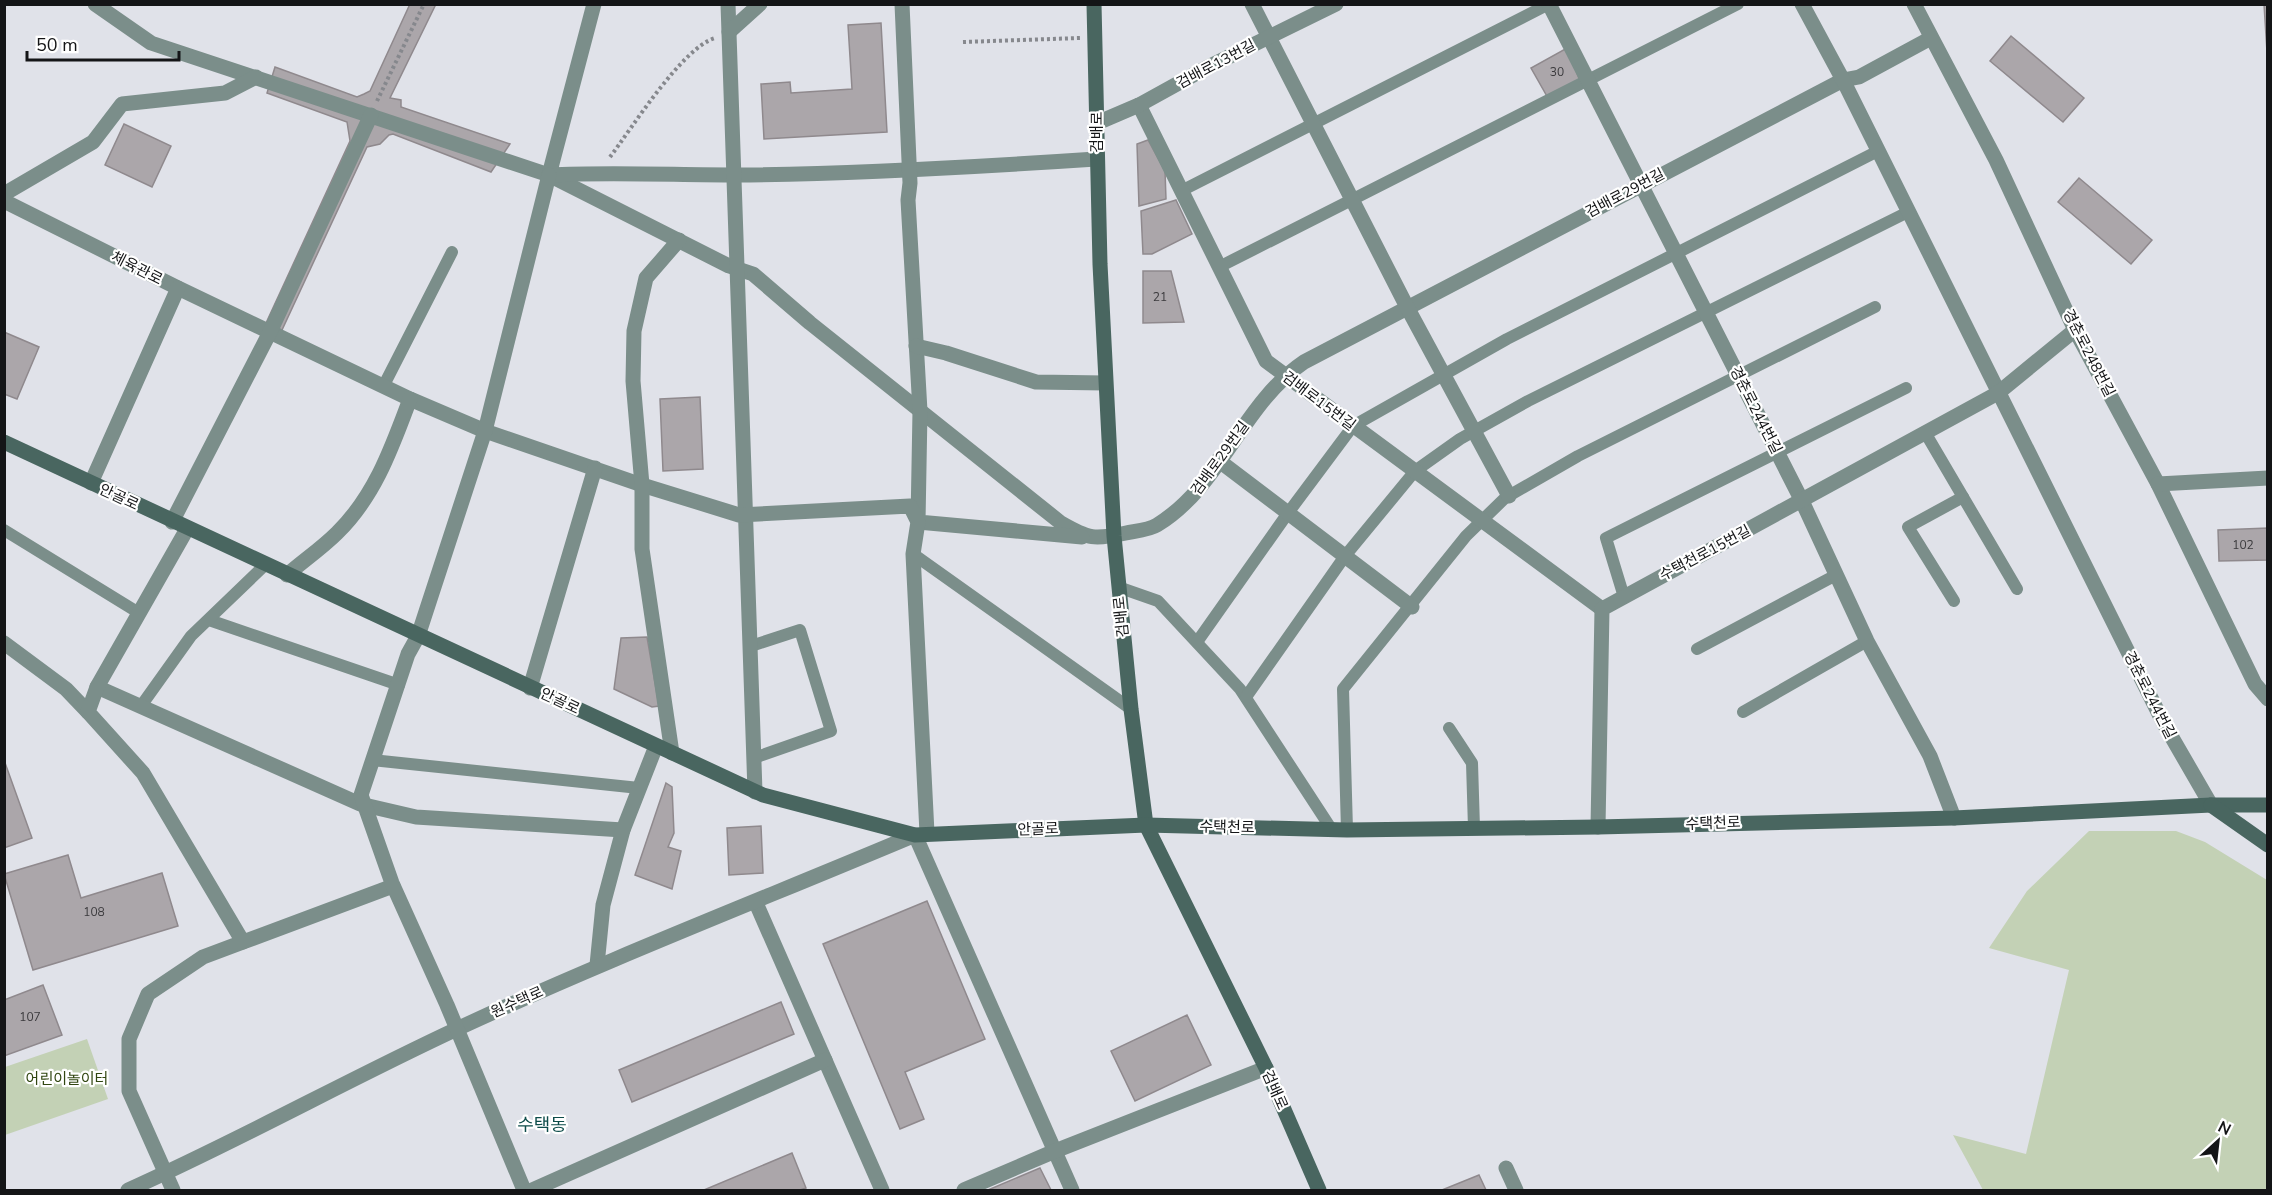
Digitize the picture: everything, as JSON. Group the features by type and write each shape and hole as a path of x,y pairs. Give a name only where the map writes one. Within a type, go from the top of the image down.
{"street":[{"path":"95,4 151,43 549,175 736,268 753,274 1061,523 1087,538"},
{"path":"524,1191 393,886 361,795 408,654 418,636 485,431 594,4"},
{"path":"728,4 736,175 736,268 755,792"},
{"path":"729,32 760,4"},
{"path":"902,4 909,170 908,200 920,411 918,522 913,554 921,834 1072,1191"},
{"name":"검배로","path":"1094,4 1096,159 1114,536 1131,709 1146,825 1266,1068 1319,1191"},
{"path":"1252,4 1407,308 1509,496"},
{"name":"검배로13번길","path":"1097,123 1139,105 1335,4"},
{"name":"경춘로244번길","path":"1549,4 1802,501 1867,641 1930,756 1954,818"},
{"name":"경춘로244번길","path":"1802,4 1843,80 2163,722 2211,805"},
{"name":"경춘로248번길","path":"1914,4 1996,160 2075,330 2158,484 2238,651 2255,684 2268,699"},
{"name":"검배로29번길","path":"918,522 1087,538 1114,536 1156,526 1191,498 1259,403 1284,375 1304,362 1641,184 1843,80 1860,77 1931,38"},
{"path":"4,194 93,142 122,104 225,93 256,77"},
{"name":"검배로15번길","path":"1139,105 1266,361 1602,609"},
{"path":"172,522 270,332 371,115"},
{"path":"549,175 599,172 736,175 909,170 1096,159"},
{"name":"체육관로","path":"4,201 383,387 485,431 642,485 739,515 910,506 918,522"},
{"path":"672,753 642,549 642,485 633,381 634,331 646,278 679,240"},
{"path":"90,483 178,288"},
{"name":"수택천로15번길","path":"1602,609 1998,393 2075,330"},
{"path":"916,346 1036,382 1105,383"},
{"path":"287,575 338,533 371,492 389,455 410,399"},
{"name":"안골로","path":"4,442 755,792 921,834 1146,825"},
{"path":"1218,460 1412,607"},
{"path":"530,688 595,468"},
{"path":"2158,484 2268,478"},
{"path":"88,712 97,687 187,529"},
{"path":"1598,826 1602,609"},
{"path":"4,643 66,689 143,773 243,942"},
{"path":"97,687 365,806 416,817 623,830"},
{"path":"597,965 603,905 623,830 656,746"},
{"path":"2211,805 2268,845"},
{"name":"수택천로","path":"1146,825 1339,830 1598,826 1954,818 2211,805 2268,805"},
{"name":"원수택로","path":"128,1191 456,1029 597,965 756,903 921,834"},
{"path":"173,1191 129,1091 129,1039 148,994 202,957 393,886"},
{"path":"756,903 882,1191"},
{"path":"532,1191 825,1060"},
{"path":"964,1191 1055,1151 1266,1068"},
{"path":"1506,1168 1516,1191"}],"lane":[{"path":"1181,191 1549,4"},
{"path":"1220,267 1738,4"},
{"path":"1197,642 1353,426 1508,339 1878,152"},
{"path":"1246,697 1345,556 1415,471 1474,432 1528,401 1908,212"},
{"path":"383,387 453,252"},
{"path":"1339,830 1343,689 1412,607 1466,536 1509,496 1578,456 1875,307"},
{"path":"1624,597 1606,538 1906,388"},
{"path":"1926,434 2017,589"},
{"path":"1953,601 1908,527 1963,496"},
{"path":"4,530 139,613"},
{"path":"913,554 1131,709"},
{"path":"141,706 191,636 265,565"},
{"path":"1697,649 1836,575"},
{"path":"1118,587 1158,601 1197,642 1246,697 1339,830"},
{"path":"209,620 399,685"},
{"path":"751,646 800,630 831,731 754,758"},
{"path":"1743,712 1867,641"},
{"path":"1449,728 1472,763 1474,828"},
{"path":"372,760 639,788"}],"path":[{"path":"371,115 424,4"},
{"path":"599,172 686,58 703,42 729,32"},
{"path":"963,42 1096,38"}],"green space":[{"path":"2089,831 2176,831 2205,842 2267,880 2267,1190 1983,1190 1953,1135 2026,1154 2069,970 1989,948 2027,891"},
{"name":"어린이놀이터","path":"87,1039 108,1099 5,1135 5,1067"}],"building":[{"path":"410,4 436,4 390,98 401,100 401,107 510,144 491,172 393,134 380,144 367,147 282,330 266,323 350,141 347,122 267,93 275,67 357,97 364,94 370,91"},
{"path":"2264,4 2268,4 2268,68"},
{"path":"881,23 887,132 764,139 761,84 790,82 791,93 852,89 848,25"},
{"path":"2011,36 2084,98 2063,122 1990,61"},
{"path":"1567,48 1580,81 1548,98 1531,68"},
{"path":"124,124 171,146 152,187 105,165"},
{"path":"1148,140 1165,171 1166,199 1139,206 1137,144"},
{"path":"2079,178 2152,240 2131,264 2058,202"},
{"path":"1176,200 1192,234 1152,254 1143,254 1141,211"},
{"path":"1143,271 1171,271 1184,322 1143,323"},
{"path":"4,332 39,347 17,399 4,394"},
{"path":"700,397 703,469 663,471 660,399"},
{"path":"2268,528 2268,560 2219,561 2218,530"},
{"path":"647,637 659,706 652,707 614,689 621,638"},
{"path":"4,760 32,838 4,848"},
{"path":"666,783 672,787 674,833 668,847 681,851 672,889 635,875"},
{"path":"761,826 763,873 729,875 727,828"},
{"path":"68,855 81,898 162,873 178,926 33,970 4,874"},
{"path":"927,901 985,1039 905,1072 924,1119 900,1129 823,944"},
{"path":"43,985 62,1035 4,1056 4,1000"},
{"path":"781,1002 794,1034 632,1102 619,1070"},
{"path":"1187,1015 1211,1065 1135,1101 1111,1051"},
{"path":"792,1153 806,1188 800,1190 704,1190"},
{"path":"1040,1168 1051,1190 988,1190"},
{"path":"1479,1175 1486,1190 1442,1190"}],"district":[{"name":"수택동","path":"542,1125"}]}
